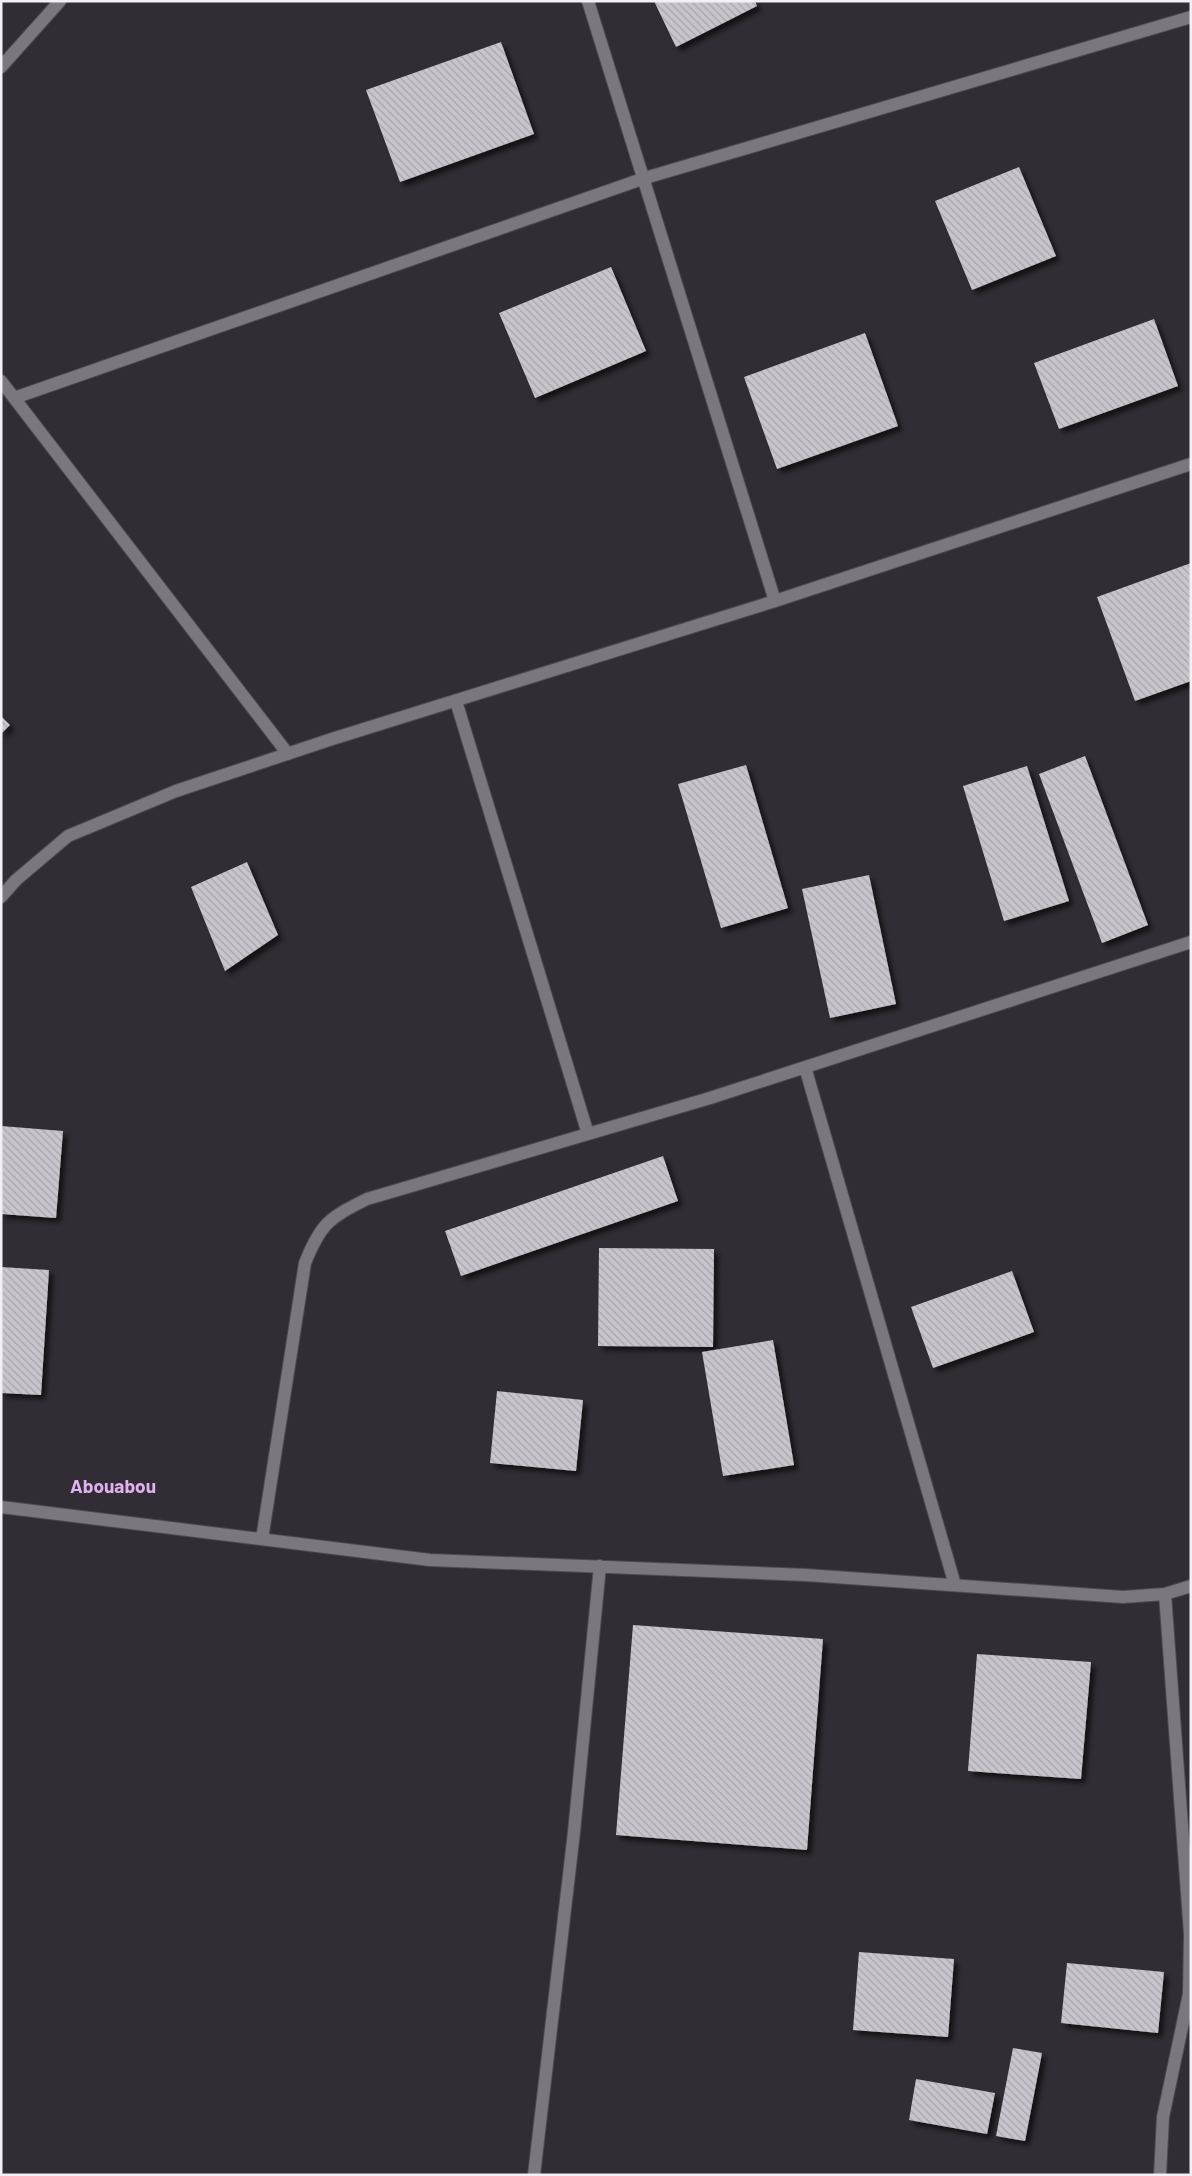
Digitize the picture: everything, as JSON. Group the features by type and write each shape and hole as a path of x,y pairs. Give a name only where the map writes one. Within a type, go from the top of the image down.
{"street":[{"path":"1,67 60,1"},
{"path":"588,1 645,178 775,601"},
{"path":"14,398 645,178 1191,17"},
{"path":"1,381 288,754"},
{"path":"1,897 16,880 68,836 176,791 775,601 1191,464"},
{"path":"456,701 588,1134"},
{"path":"262,1539 305,1263 317,1234 338,1213 367,1199 588,1134 805,1067 1191,942"},
{"path":"805,1067 955,1585"},
{"path":"1,1507 430,1560 806,1574 1123,1597 1165,1594 1191,1586"},
{"path":"534,2175 574,1832 600,1566"},
{"path":"1160,2175 1163,2117 1189,1994 1190,1934 1165,1594"}],"building":[{"path":"654,1 755,1 757,6 676,47"},
{"path":"501,42 534,134 400,182 366,90"},
{"path":"1019,167 1056,256 972,290 935,201"},
{"path":"611,267 646,351 535,398 499,313"},
{"path":"1154,319 1178,386 1059,429 1034,363"},
{"path":"865,333 898,426 777,469 744,377"},
{"path":"1191,563 1191,681 1135,701 1097,597"},
{"path":"1,716 10,725 1,734"},
{"path":"1085,756 1148,925 1102,943 1039,774"},
{"path":"746,765 788,908 721,928 678,784"},
{"path":"1027,766 1069,901 1004,921 963,786"},
{"path":"247,862 278,935 225,971 191,887"},
{"path":"869,875 896,1004 830,1018 802,889"},
{"path":"1,1126 63,1131 56,1218 1,1214"},
{"path":"663,1156 678,1201 461,1276 445,1231"},
{"path":"599,1248 714,1249 713,1347 598,1346"},
{"path":"1,1267 49,1270 41,1395 1,1393"},
{"path":"1012,1271 1034,1332 933,1368 911,1307"},
{"path":"773,1340 794,1465 723,1476 702,1352"},
{"path":"497,1391 583,1400 576,1471 490,1463"},
{"path":"633,1625 823,1639 807,1850 616,1835"},
{"path":"977,1654 1091,1662 1081,1779 968,1771"},
{"path":"859,1952 954,1959 948,2037 853,2030"},
{"path":"1067,1963 1164,1972 1158,2033 1061,2023"},
{"path":"1013,2048 1042,2053 1025,2141 996,2136"},
{"path":"916,2079 995,2093 987,2134 909,2120"}],"district":[{"name":"Abouabou","path":"113,1486"}]}
